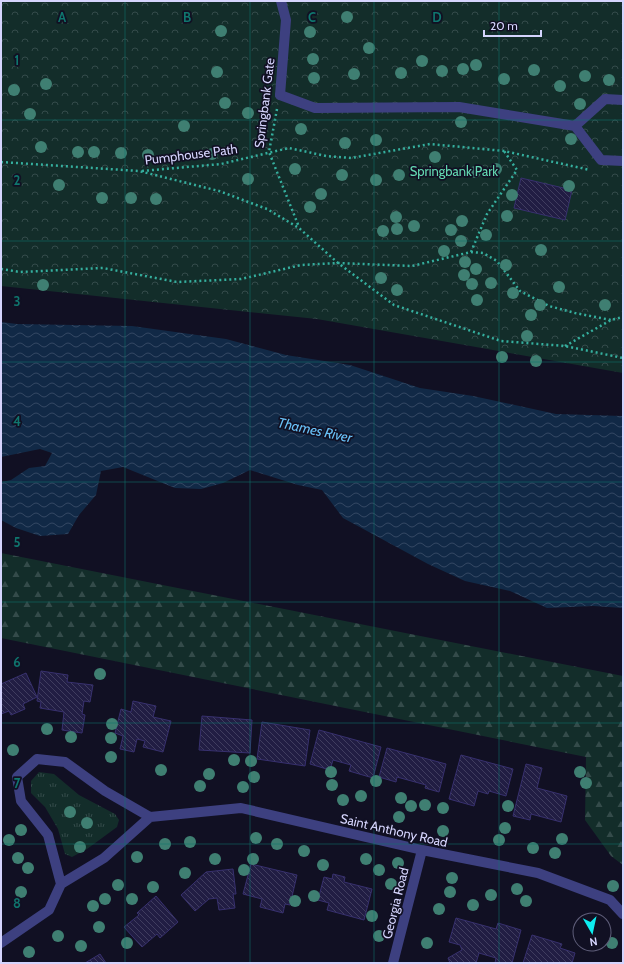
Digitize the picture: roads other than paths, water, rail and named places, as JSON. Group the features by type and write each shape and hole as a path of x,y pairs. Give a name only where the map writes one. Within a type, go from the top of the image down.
{"street":[{"name":"Springbank Gate","path":"281,1 286,20 280,95 315,108 459,107 575,126"},
{"path":"623,100 605,99 575,126 601,160 623,161"},
{"path":"1,943 49,910 61,884 104,858 150,817 105,791 65,762 37,759 17,777 21,801 48,835 61,884"},
{"name":"Saint Anthony Road","path":"150,817 241,808 422,850 538,873 610,900 623,914"},
{"name":"Georgia Road","path":"393,963 422,850"}],"water":[{"name":"Thames River","path":"1,322 17,324 132,326 226,339 286,355 350,365 420,388 473,396 556,414 623,416 623,608 593,606 547,608 510,591 465,581 428,564 343,518 322,490 298,485 250,470 223,483 201,489 175,488 123,467 101,471 96,495 79,515 68,534 40,536 16,528 1,520 1,482 11,480 29,468 45,466 52,453 40,449 1,457"}],"park label":[{"name":"Springbank Park","path":"454,171"}]}
